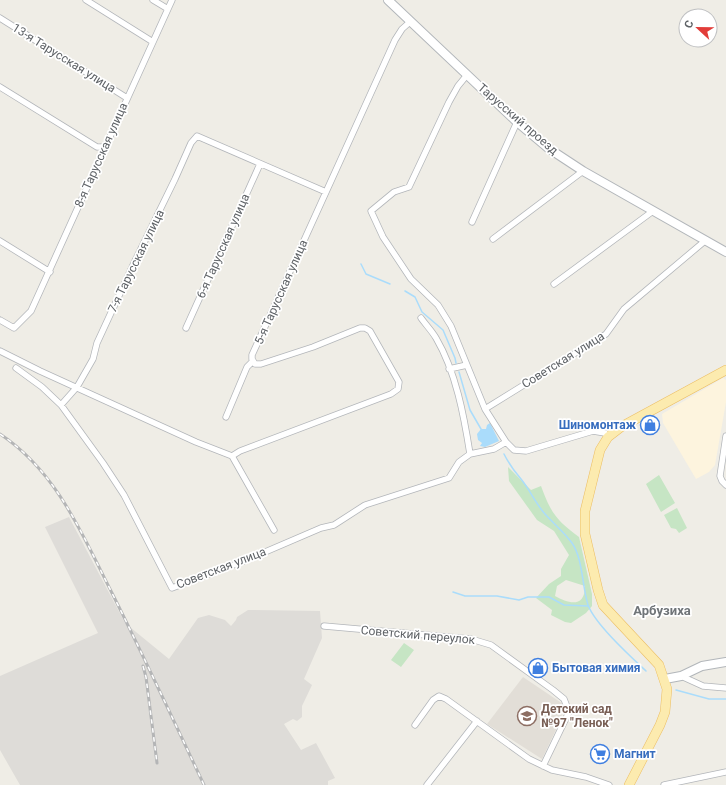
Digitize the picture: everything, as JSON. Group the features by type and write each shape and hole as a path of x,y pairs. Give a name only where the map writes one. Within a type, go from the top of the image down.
{"main road":[{"path":"629,785 637,773 665,712 667,689 665,679 659,665 603,605 591,564 586,534 585,511 595,465 600,450 608,437 621,427 726,370"}],"street":[{"path":"86,0 153,42"},
{"path":"153,0 168,9"},
{"name":"8-я Тарусская улица","path":"3,322 14,328 31,311 50,272 172,0"},
{"name":"Тарусский проезд","path":"388,0 517,122 548,148 583,171 726,252"},
{"name":"13-я Тарусская улица","path":"0,18 127,98"},
{"name":"5-я Тарусская улица","path":"232,456 240,451 391,394 398,389 399,382 370,331 365,328 360,328 313,347 261,364 255,364 252,355 395,40 402,29 411,21"},
{"path":"467,75 458,86 449,102 409,187 394,192 371,211 383,237 411,279 438,305 451,326 485,409 506,442 514,450 526,451 593,431 605,433 608,437"},
{"path":"0,87 97,146 105,147"},
{"path":"472,222 517,122"},
{"name":"7-я Тарусская улица","path":"61,405 78,387 93,360 97,343 191,143 197,136 260,164"},
{"path":"260,164 326,192"},
{"name":"6-я Тарусская улица","path":"186,328 260,164"},
{"path":"493,239 583,171"},
{"path":"554,284 653,211"},
{"name":"Советская улица","path":"485,409 606,334 624,309 706,240"},
{"path":"0,241 50,272"},
{"path":"421,318 436,338 449,369 464,421 470,454 494,449 506,442"},
{"path":"0,328 3,322"},
{"path":"0,351 196,442 232,456 274,530"},
{"path":"226,417 247,367 253,361"},
{"path":"449,369 466,365"},
{"name":"Советская улица","path":"16,368 42,387 61,405 124,495 172,588 244,561 321,528 334,525 365,505 449,478 459,462 470,454"},
{"path":"726,436 720,476 726,485"},
{"name":"Советский переулок","path":"324,626 471,639 491,645 553,690 564,699 568,707 569,712 543,766"},
{"path":"665,679 681,676 702,666 726,662"},
{"path":"681,676 703,686 726,688"},
{"path":"415,724 433,700 439,696 446,699 529,759 552,770 586,777 609,785"},
{"path":"427,785 477,721"},
{"path":"664,785 726,772"}],"shaded area":[{"path":"723,378 726,380 726,402 715,465 709,472 696,479 663,423 662,414"},
{"path":"69,517 125,623 169,659 198,618 209,615 225,620 231,626 237,617 248,610 320,611 322,638 304,679 312,685 302,706 302,717 297,721 293,719 284,724 301,750 316,743 335,778 328,781 328,785 20,785 0,750 0,676 98,633 45,527"},
{"name":"Детский сад №97 \"Ленок\"","path":"523,677 563,704 561,719 542,759 487,724"}],"green space":[{"path":"508,467 531,490 541,486 551,510 565,526 579,537 592,594 592,606 586,613 571,623 565,622 551,615 552,610 536,598 549,584 561,576 561,569 569,555 554,531 537,520 509,481","holes":["566,580 585,586 584,593 579,601 566,601 555,596 557,586"]},
{"path":"659,475 675,503 661,512 646,484"},
{"path":"677,508 687,528 679,533 676,529 671,528 664,515"},
{"path":"404,643 414,650 401,667 391,660"}],"water":[{"path":"490,423 499,441 485,447 480,446 482,443 478,440 477,434 481,429 486,429 487,425"}],"waterway":[{"path":"361,264 366,274 390,284"},
{"path":"405,291 415,297 422,312 443,330 456,363"},
{"path":"459,372 470,410 481,429"},
{"path":"504,454 548,518 569,539 576,549 586,598 592,613 614,640 646,671"},
{"path":"453,592 465,596 497,596 519,600 528,597 549,597 564,605 588,606"},
{"path":"676,690 709,699 726,699"}],"railway":[{"path":"0,434 20,449 37,467 53,485 66,506 90,549 124,617 204,785"},
{"path":"143,666 146,677 157,763"}],"place":[{"name":"Шиномонтаж","path":"650,425"},
{"name":"Бытовая химия","path":"538,668"},
{"name":"Детский сад №97 \"Ленок\"","path":"527,716"},
{"name":"Магнит","path":"600,754"}],"district":[{"name":"Арбузиха","path":"662,610"}]}
